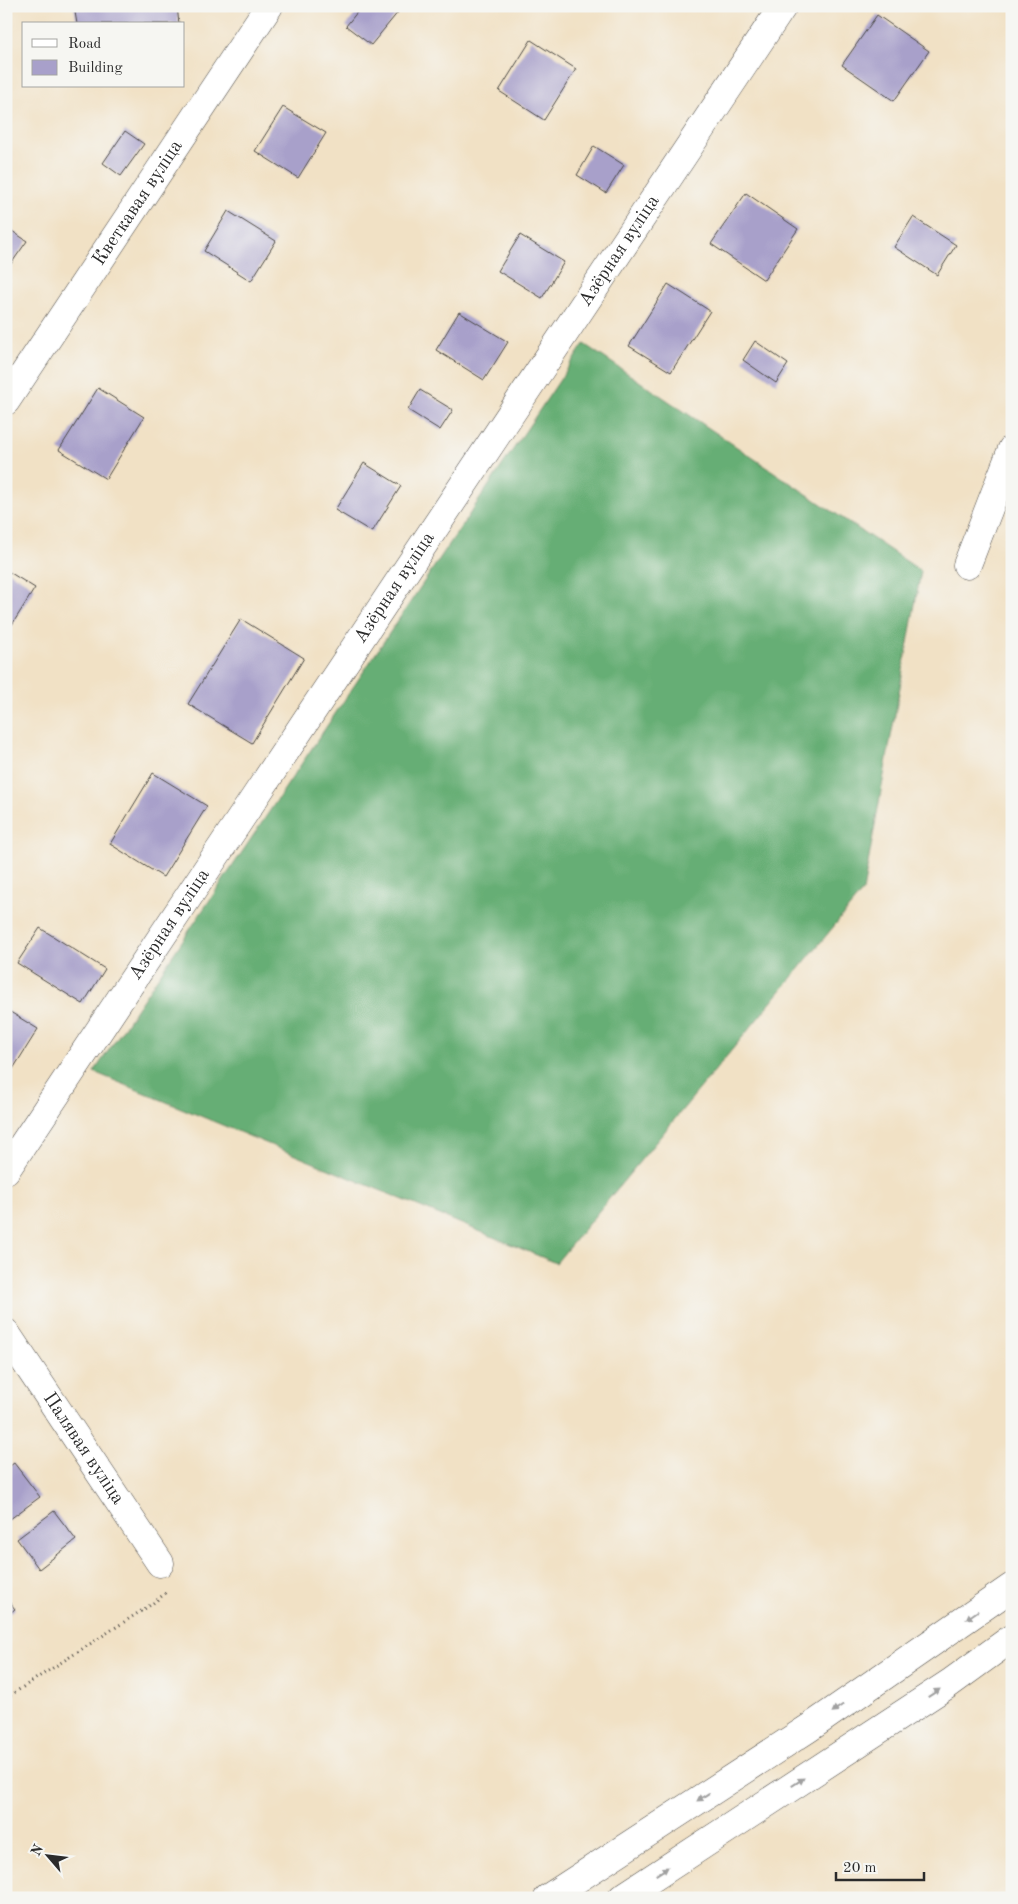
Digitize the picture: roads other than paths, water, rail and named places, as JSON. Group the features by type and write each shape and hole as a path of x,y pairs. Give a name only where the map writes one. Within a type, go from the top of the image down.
{"main road":[{"name":"Кветкавая вуліца","path":"6,401 268,6"},
{"name":"Азёрная вуліца","path":"6,1170 783,6"},
{"path":"968,565 1012,449"},
{"name":"Палявая вуліца","path":"6,1333 160,1563"},
{"path":"548,1898 809,1728 1012,1587"},
{"path":"622,1898 950,1683 1012,1638"}]}
